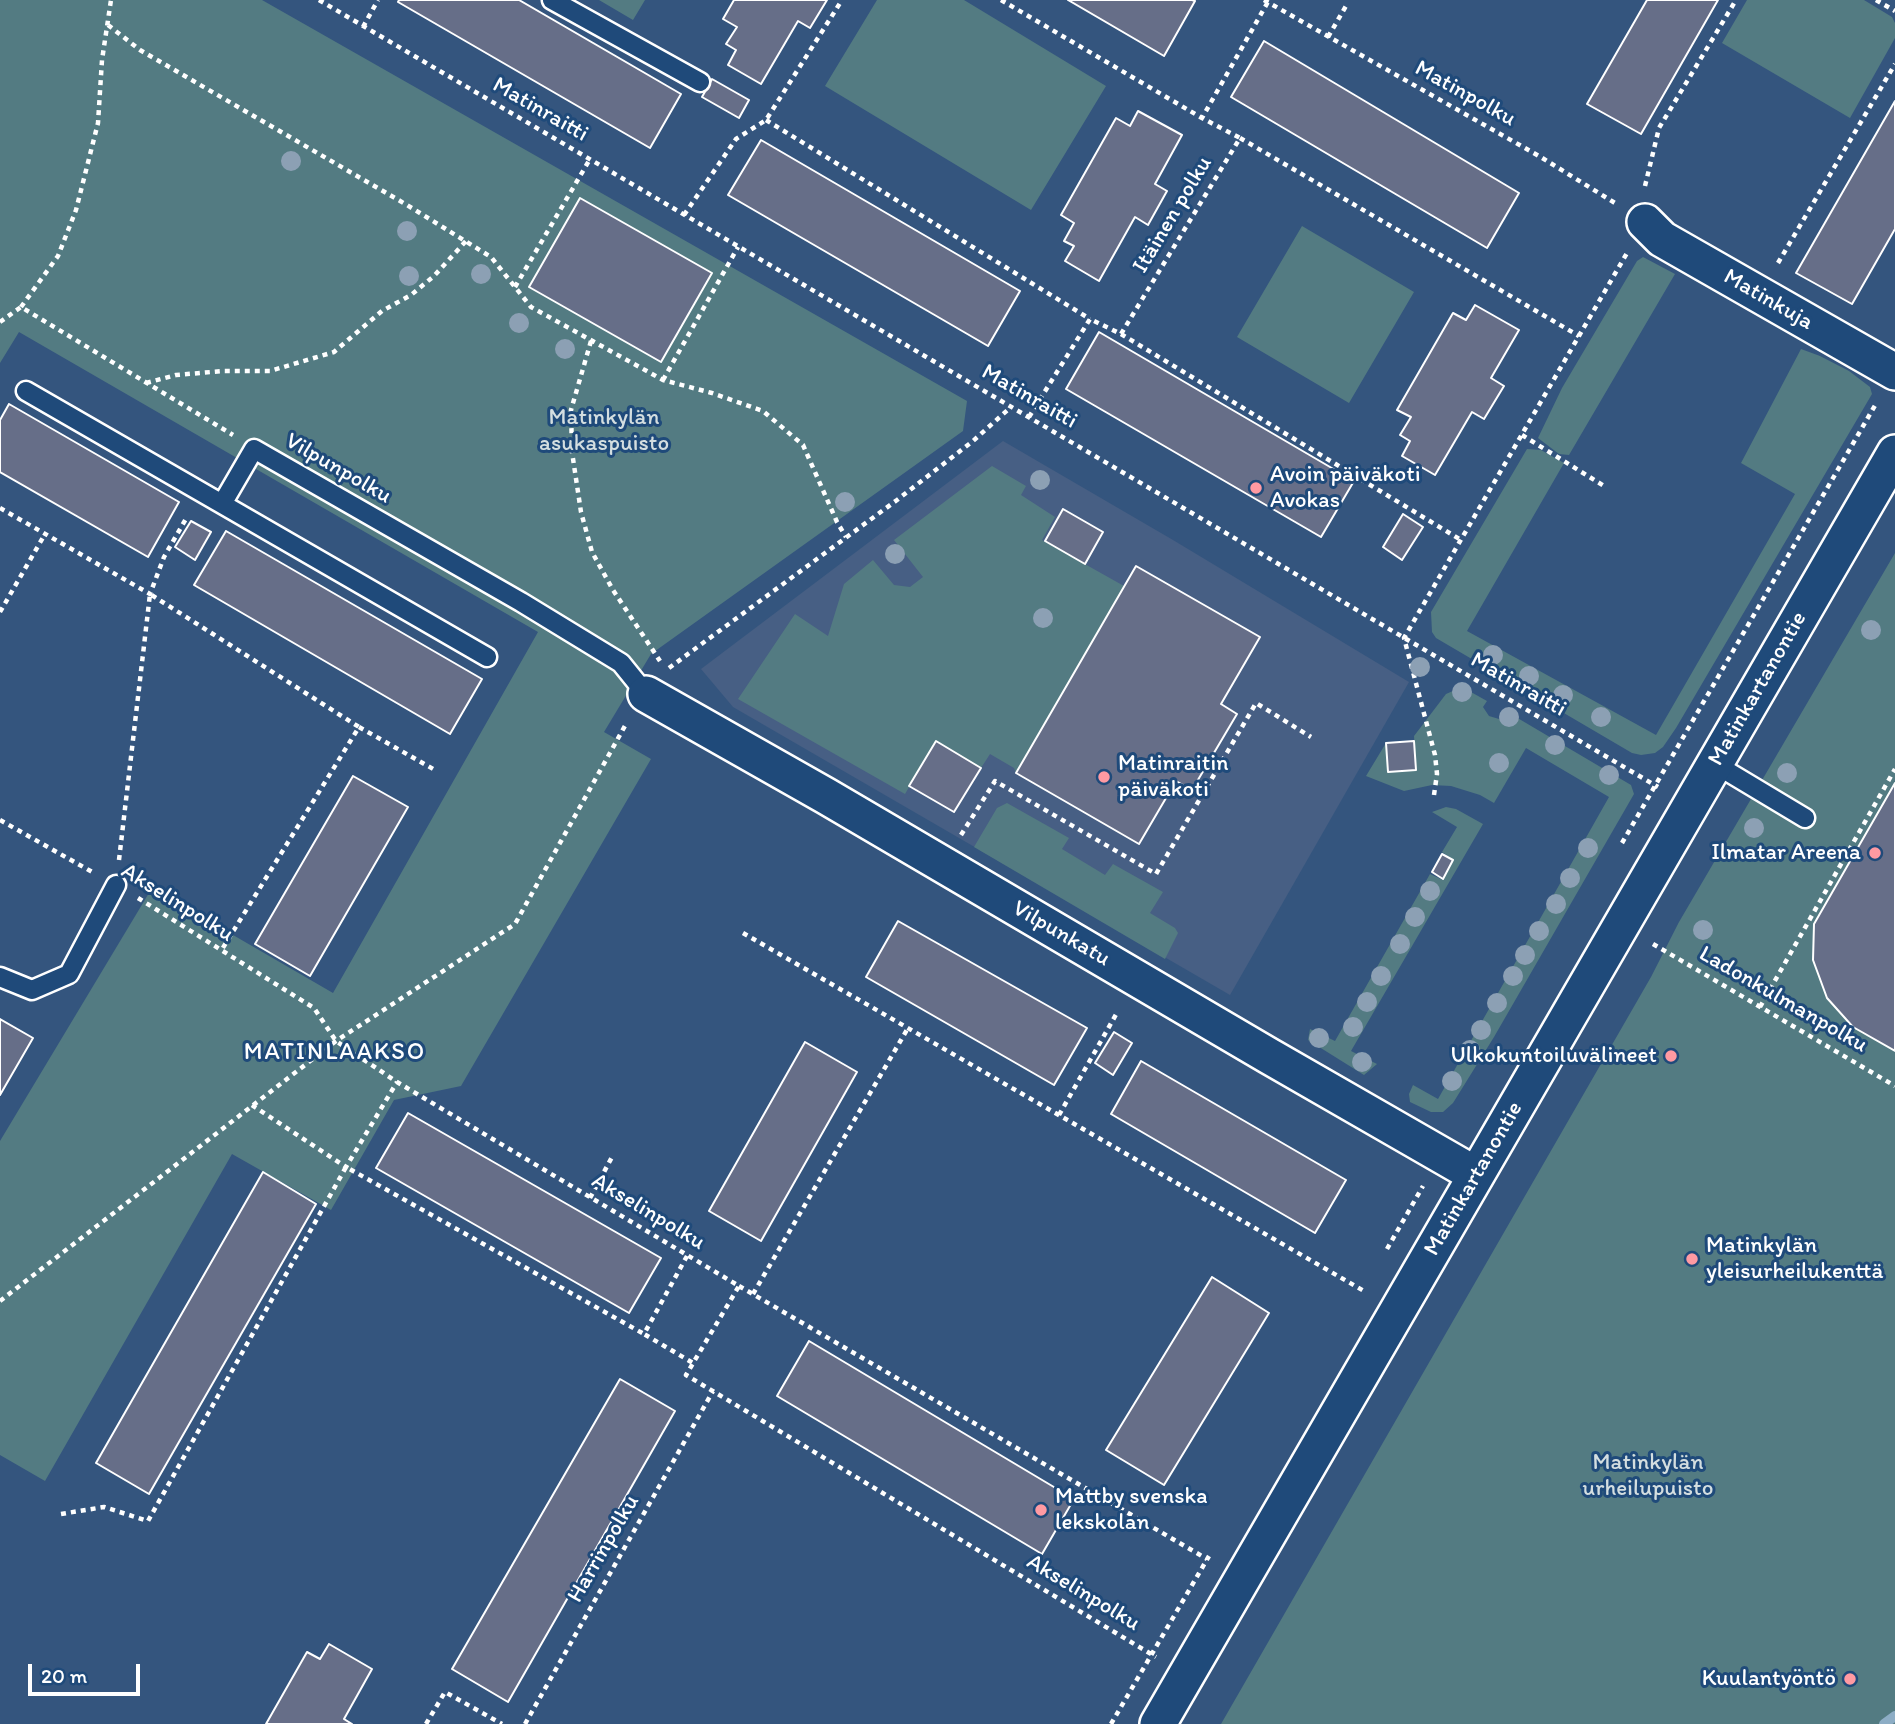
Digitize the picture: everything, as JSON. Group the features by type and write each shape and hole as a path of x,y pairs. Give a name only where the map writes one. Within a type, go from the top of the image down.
{"street":[{"name":"Matinkuja","path":"1646,222 1662,239 1895,372"},
{"name":"Matinkartanontie","path":"1158,1724 1895,453"},
{"name":"Vilpunkatu","path":"656,682 838,803 1476,1175"}],"lane":[{"path":"552,0 700,82"},
{"path":"26,391 487,657"},
{"path":"222,504 254,449"},
{"name":"Vilpunpolku","path":"254,449 656,682"},
{"path":"1715,764 1805,818"},
{"path":"0,977 32,990 69,974 116,885"}],"path":[{"path":"0,322 21,307 58,256 76,210 98,123 102,60 111,0"},
{"name":"Matinraitti","path":"319,0 1690,806"},
{"path":"363,27 378,0"},
{"path":"684,215 736,139 766,120 842,0"},
{"name":"Itäinen polku","path":"1001,0 1240,138 1121,334"},
{"path":"1644,187 1659,128 1736,0"},
{"path":"1876,0 1895,11"},
{"path":"1202,118 1267,1"},
{"name":"Matinpolku","path":"1267,1 1539,156 1646,222"},
{"path":"1328,37 1346,6"},
{"path":"108,25 140,50 491,257 531,307 663,380 764,411 803,445 846,537"},
{"path":"1776,267 1895,64"},
{"path":"766,120 1090,319 1121,334 1461,540"},
{"path":"1240,138 1579,335"},
{"path":"515,287 590,159"},
{"path":"1434,795 1437,774 1435,755 1404,638 1646,222"},
{"path":"146,383 176,375 270,371 334,352 382,311 411,295 466,241"},
{"path":"663,380 738,247"},
{"name":"Vilpunpolku","path":"21,307 254,449"},
{"path":"1029,417 1090,319"},
{"path":"591,341 571,410 572,452 581,512 592,552 656,682"},
{"path":"1622,845 1895,372"},
{"path":"0,1301 336,1041 515,923 629,717 656,682 973,441 1010,407"},
{"path":"1522,435 1604,486"},
{"path":"116,885 150,594 164,557 201,492"},
{"path":"0,508 150,594 359,727 435,770"},
{"path":"0,612 45,534"},
{"path":"957,842 995,781 1156,874 1256,703 1311,737"},
{"path":"221,951 359,727"},
{"path":"1760,1007 1895,769"},
{"name":"Akselinpolku","path":"0,820 116,885 314,1008 336,1041 397,1082 687,1256 1207,1559"},
{"path":"743,933 1364,1291 1358,1302"},
{"name":"Ladonkulmanpolku","path":"1653,944 1895,1086"},
{"path":"1059,1115 1124,1001"},
{"path":"754,1294 908,1028"},
{"path":"61,1514 104,1507 148,1521 346,1167 397,1082"},
{"path":"251,1105 346,1167 693,1363 739,1286"},
{"path":"1383,1256 1441,1156"},
{"path":"590,1198 612,1157"},
{"path":"644,1334 687,1256"},
{"name":"Akselinpolku","path":"693,1363 686,1375 1151,1654"},
{"name":"Harrinpolku","path":"525,1724 713,1391"},
{"path":"1111,1724 1214,1547"},
{"path":"426,1724 445,1692 502,1724"}],"shaded area":[{"name":"Matinraitin päiväkoti","path":"1003,441 1409,682 1230,995 733,707 701,669"}],"green space":[{"name":"Matinkylän asukaspuisto","path":"0,0 262,0 967,401 963,431 651,654 604,732 651,759 461,1086 394,1100 331,1210 232,1154 45,1481 0,1455 0,1141 152,888 333,993 538,632 19,332 0,363"},
{"path":"599,0 645,0 633,20"},
{"path":"877,0 964,0 1106,86 1031,210 825,86"},
{"path":"1747,0 1864,0 1892,17 1895,23 1895,38 1850,118 1722,43"},
{"path":"1302,226 1414,292 1349,403 1237,337"},
{"path":"1643,257 1675,274 1569,455 1559,454 1538,438 1562,388 1637,261"},
{"path":"1801,349 1849,371 1870,387 1872,394 1663,747 1655,753 1632,753 1436,638 1432,632 1431,612 1527,449 1541,450 1564,463 1467,631 1656,735 1795,494 1741,463"},
{"path":"992,466 1026,486 1021,495 1055,517 1042,540 1124,586 1016,773 1014,768 990,754 981,768 936,741 905,794 738,699 795,614 828,636 844,584 873,560 894,585 910,587 923,577 894,540"},
{"name":"Matinkylän urheilupuisto","path":"1895,553 1895,1724 1221,1724 1651,977 1679,922"},
{"path":"1462,687 1487,701 1483,707 1489,716 1499,719 1504,710 1631,785 1634,794 1453,1103 1443,1112 1431,1112 1410,1102 1409,1094 1413,1085 1438,1099 1609,797 1526,748 1494,803 1480,795 1451,786 1432,785 1404,791 1366,776 1386,743 1388,772 1416,770 1414,736 1446,694"},
{"path":"1007,803 1069,838 1062,849 1105,875 1113,864 1163,892 1150,913 1175,928 1178,933 1165,959 974,847 997,808"},
{"path":"1446,807 1456,809 1483,824 1351,1051 1377,1064 1364,1075 1308,1040 1310,1029 1335,1041 1430,874 1443,880 1454,860 1442,852 1457,827 1432,812"}],"building":[{"path":"519,0 681,94 650,148 398,2"},
{"path":"734,0 827,0 810,28 798,21 761,84 728,65 736,50 726,44 737,27 723,19"},
{"path":"1068,0 1192,0 1195,1 1164,56"},
{"path":"1647,0 1718,0 1641,134 1587,104"},
{"path":"1264,41 1519,193 1487,248 1231,97"},
{"path":"712,79 749,100 739,118 702,97"},
{"path":"1895,101 1895,229 1852,304 1796,273"},
{"path":"1138,111 1182,135 1155,184 1167,191 1148,225 1135,217 1099,281 1065,261 1074,246 1064,241 1074,223 1061,215 1116,118 1130,126"},
{"path":"761,140 1020,291 988,346 728,195"},
{"path":"580,198 712,273 661,362 529,287"},
{"path":"1475,305 1519,330 1491,378 1504,386 1484,419 1472,412 1435,475 1402,456 1410,441 1400,435 1411,417 1397,410 1453,313 1466,320"},
{"path":"1099,332 1354,481 1321,537 1066,389"},
{"path":"9,404 179,502 148,557 0,472 0,420"},
{"path":"1063,509 1103,532 1085,564 1045,541"},
{"path":"1403,514 1423,527 1402,560 1383,547"},
{"path":"191,521 211,532 195,560 175,547"},
{"path":"226,531 482,679 450,734 194,585"},
{"path":"1136,566 1260,637 1221,704 1237,714 1192,790 1176,781 1139,844 1016,773"},
{"path":"936,741 981,768 954,812 909,786"},
{"path":"1414,741 1416,770 1388,772 1386,743"},
{"path":"353,776 408,807 310,976 255,944"},
{"name":"Ilmatar Areena","path":"1895,783 1895,1051 1853,1027 1827,998 1813,960 1814,924"},
{"path":"1442,854 1453,860 1443,879 1432,872"},
{"path":"898,921 1087,1028 1054,1085 866,977"},
{"path":"0,1019 33,1038 0,1095"},
{"path":"1114,1032 1132,1043 1113,1075 1095,1063"},
{"path":"805,1042 857,1072 761,1241 709,1211"},
{"path":"1141,1061 1346,1180 1315,1233 1111,1114"},
{"path":"408,1113 661,1258 629,1313 376,1168"},
{"path":"263,1172 316,1204 149,1494 96,1463"},
{"path":"1212,1277 1269,1313 1164,1485 1106,1450"},
{"path":"809,1341 1074,1499 1042,1554 777,1396"},
{"path":"620,1379 675,1411 508,1702 452,1669"},
{"path":"329,1644 372,1669 344,1719 352,1724 266,1724 307,1652 320,1659"}],"waterway":[{"path":"1884,1724 1895,1716"}],"place":[{"name":"Avoin päiväkoti Avokas","path":"1256,488"},
{"name":"Matinraitin päiväkoti","path":"1104,777"},
{"name":"Ilmatar Areena","path":"1875,853"},
{"name":"Ulkokuntoiluvälineet","path":"1671,1056"},
{"name":"Matinkylän yleisurheilukenttä","path":"1692,1259"},
{"name":"Mattby svenska lekskolan","path":"1041,1510"},
{"name":"Kuulantyöntö","path":"1850,1679"}],"district":[{"name":"MATINLAAKSO","path":"335,1053"}]}
